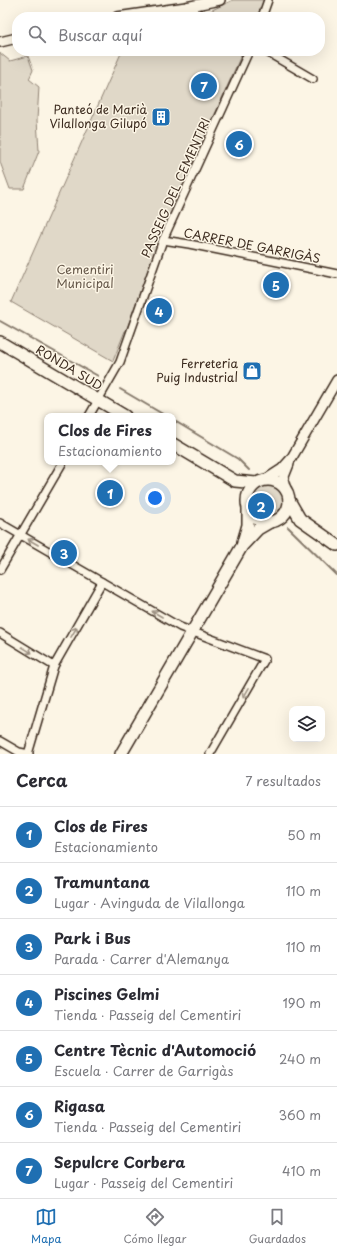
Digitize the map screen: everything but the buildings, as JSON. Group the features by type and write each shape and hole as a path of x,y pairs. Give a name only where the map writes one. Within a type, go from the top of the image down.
{"main road":[{"name":"RONDA SUD","path":"0,342 120,413"},
{"path":"176,446 235,481 247,483 260,481 278,482 288,495 300,520"},
{"path":"235,481 256,519 261,521 287,518 300,520 337,545"},
{"path":"242,546 248,525 247,505 250,489 260,481"},
{"path":"121,754 242,546 258,529 287,511 288,495"}],"street":[{"path":"152,12 220,0"},
{"path":"264,12 268,0"},
{"path":"186,7 195,12"},
{"path":"0,42 12,39"},
{"name":"PASSEIG DEL CEMENTIRI","path":"91,413 120,362 163,240 247,56"},
{"path":"274,56 313,79"},
{"name":"CARRER DE GARRIGÀS","path":"163,240 337,274"},
{"path":"288,495 284,479 291,459 337,380"},
{"path":"260,481 282,469 291,459"},
{"path":"0,570 60,465"},
{"path":"0,523 180,627 265,659 210,754"},
{"path":"0,741 19,752 28,754 54,666 102,582"},
{"path":"0,633 54,666"}],"green space":[{"path":"233,0 264,0 260,12 208,12"},
{"path":"0,53 10,61 28,56 33,70 29,79 39,87 37,120 39,151 24,189 10,189 0,162"},
{"name":"Cementiri Municipal","path":"120,56 241,56 158,242 126,331 113,361 11,302"},
{"path":"268,484 280,489 285,501 280,513 268,518 256,513 251,501 256,489"}],"waterway":[{"path":"0,321 98,376"},
{"path":"120,389 161,413"},
{"path":"176,422 238,459 249,470"},
{"path":"288,527 337,575"}],"place":[{"name":"Sepulcre Corbera","path":"204,86"},
{"name":"Panteó de Marià Vilallonga Gilupó","path":"161,117"},
{"name":"Rigasa","path":"239,144"},
{"name":"Centre Tècnic d'Automoció","path":"276,285"},
{"name":"Piscines Gelmi","path":"159,311"},
{"name":"Ferreteria Puig Industrial","path":"252,371"},
{"name":"Clos de Fires","path":"110,493"},
{"name":"Tramuntana","path":"261,506"},
{"name":"Park i Bus","path":"64,553"}]}
